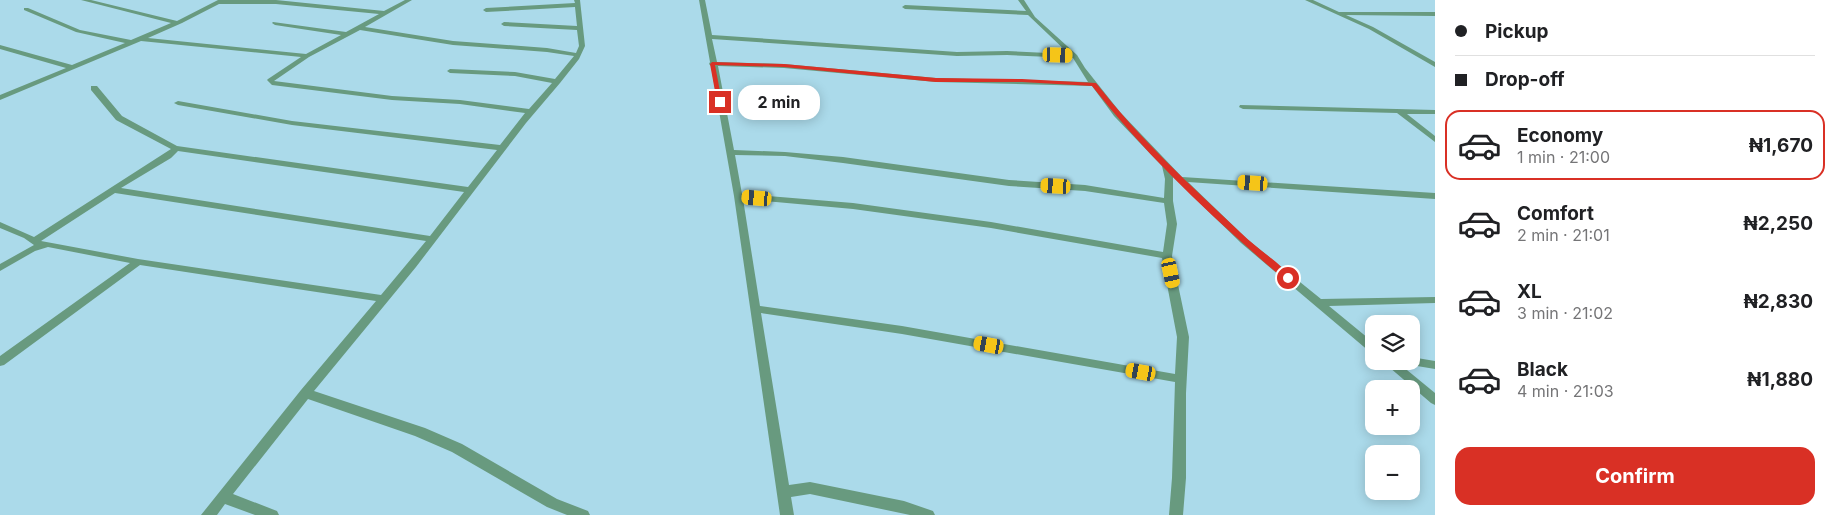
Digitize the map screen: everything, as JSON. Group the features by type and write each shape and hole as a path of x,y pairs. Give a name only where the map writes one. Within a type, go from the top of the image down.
{"street":[{"path":"84,0 177,23"},
{"path":"409,0 307,56 270,80 272,83 392,98 460,102 532,112"},
{"path":"702,0 712,64 738,196 787,515"},
{"path":"1021,0 1028,13 1075,56 1082,69 1117,114 1165,165 1244,241 1365,343"},
{"path":"1308,0 1371,28 1435,65"},
{"path":"1,97 177,23 220,1 276,2 386,13"},
{"path":"208,515 305,393 384,299 502,148 558,82 578,55 582,46 577,2 486,10"},
{"path":"905,6 1028,13"},
{"path":"26,9 78,31 131,42"},
{"path":"1338,13 1435,14"},
{"path":"275,23 348,34"},
{"path":"504,24 579,28"},
{"path":"360,28 453,43 516,47 578,55"},
{"path":"708,37 956,54 1007,53 1075,56"},
{"path":"140,39 204,46 258,49 307,56"},
{"path":"0,47 32,58 72,67"},
{"path":"712,64 784,66 936,80 1094,84"},
{"path":"450,71 515,74 558,82"},
{"path":"94,88 119,118 174,148 470,190"},
{"path":"178,103 292,123 502,148"},
{"path":"1243,107 1435,112"},
{"path":"1400,112 1435,140"},
{"path":"0,268 37,243 74,214 168,156 174,148"},
{"path":"729,152 785,154 843,160 1009,183 1085,188 1168,201"},
{"path":"1165,165 1169,179 1168,201 1172,224 1167,256 1183,337 1180,379 1179,478 1176,515"},
{"path":"1180,179 1435,196"},
{"path":"114,190 432,239"},
{"path":"738,196 853,206 991,225 1167,256"},
{"path":"0,225 37,243 138,262 384,299"},
{"path":"0,362 138,262"},
{"path":"1317,303 1435,300"},
{"path":"755,309 902,330 1180,379"},
{"path":"1420,363 1435,365"},
{"path":"1399,370 1435,400"},
{"path":"305,393 420,432 457,448 552,504 583,515"},
{"path":"783,492 810,488 904,507 928,515"},
{"path":"223,497 272,515"}],"route":[{"path":"720,102 712,64 757,64 936,80 1094,84 1117,114 1155,155 1244,241 1288,278"}]}
